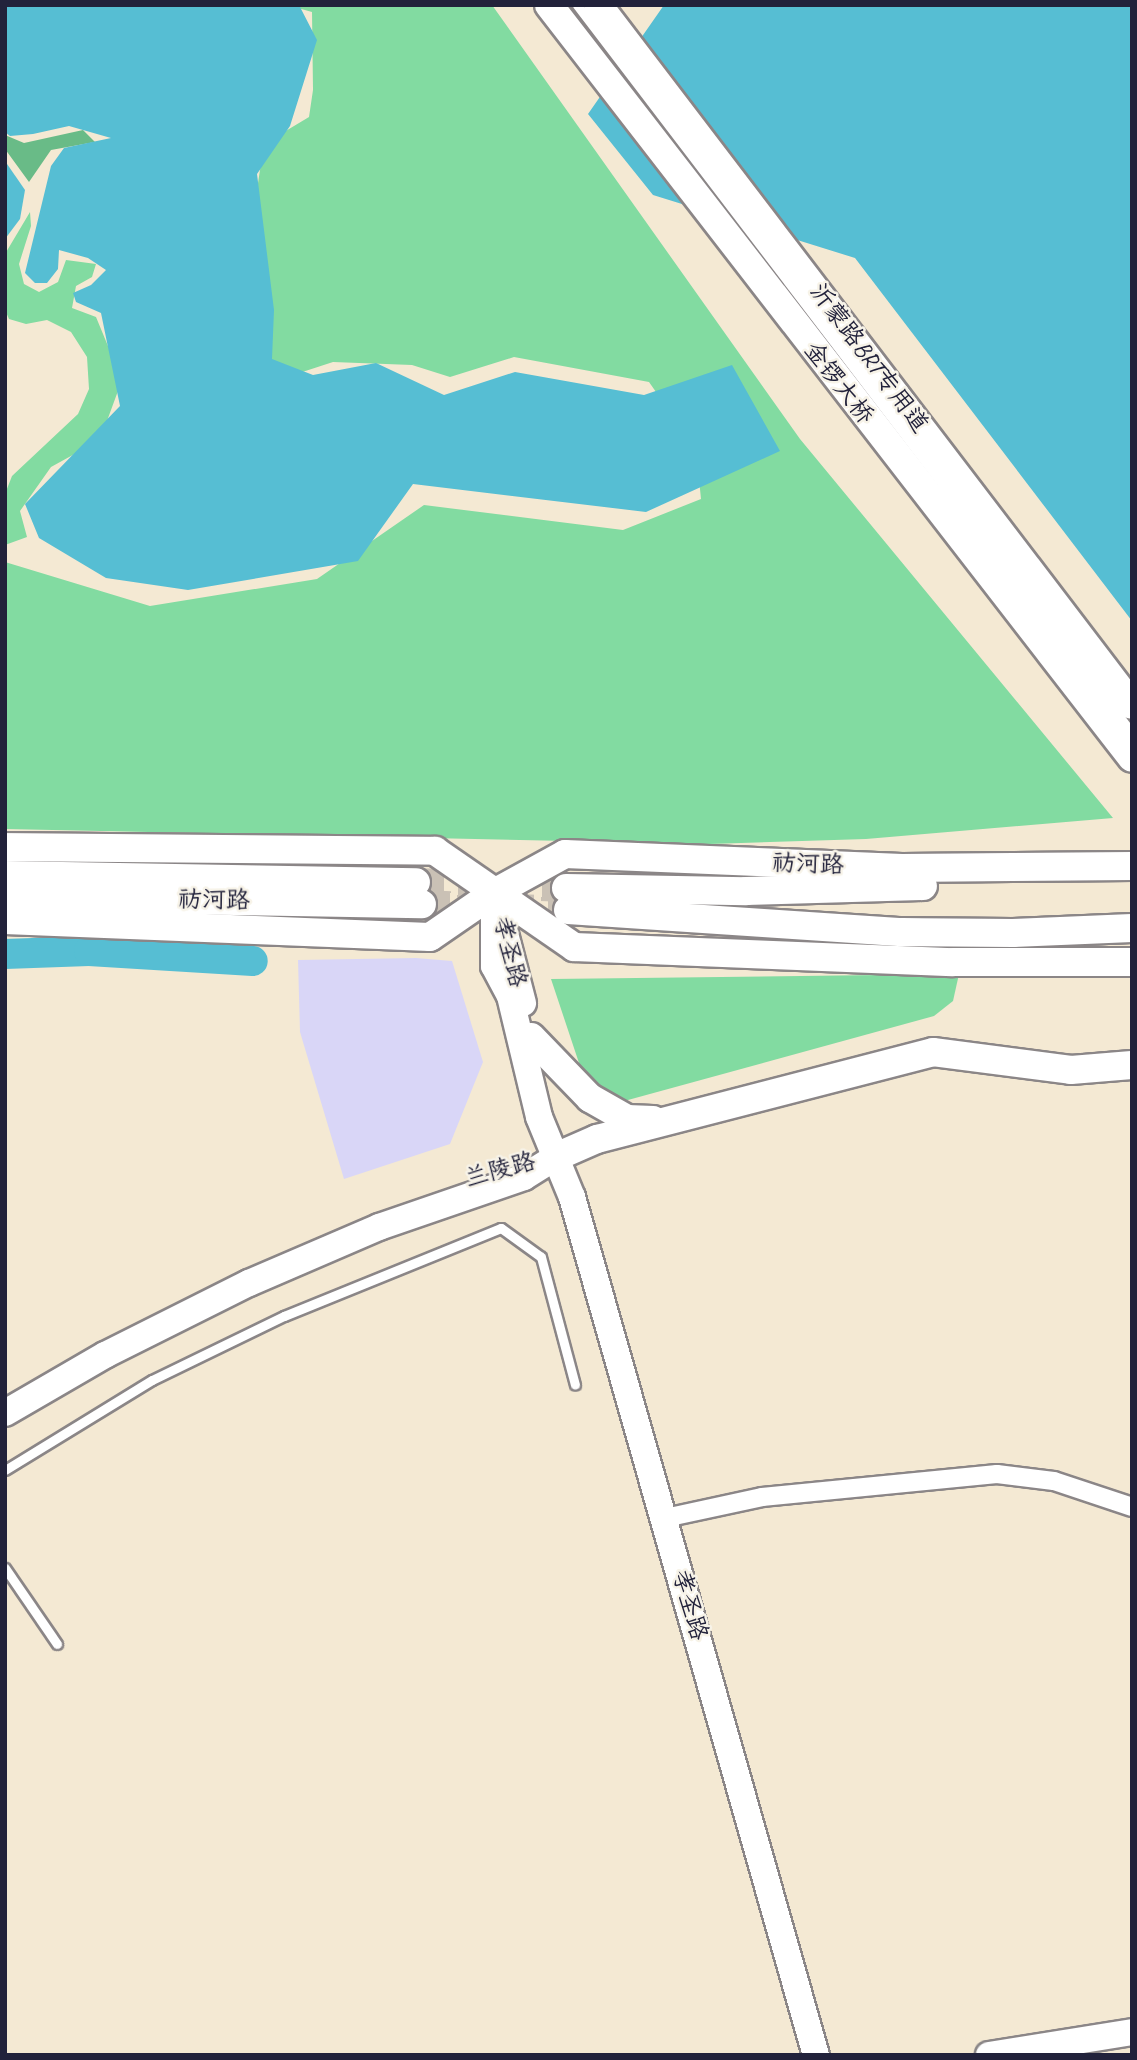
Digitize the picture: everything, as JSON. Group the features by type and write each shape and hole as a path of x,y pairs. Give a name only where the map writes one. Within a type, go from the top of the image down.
{"main road":[{"name":"金锣大桥","path":"549,5 1132,758"},
{"name":"金锣大桥","path":"598,5 1132,705"},
{"path":"5,847 435,850 574,947 953,962 1132,962"},
{"name":"祊河路","path":"5,920 430,937 494,893 565,854 902,868 1132,867"},
{"name":"祊河路","path":"1132,867 922,886 567,899 902,932 1013,933 1132,929"},
{"name":"祊河路","path":"5,874 419,893 5,897"},
{"name":"孝圣路","path":"494,893 515,962 558,1156 665,1518 816,2055"},
{"name":"孝圣路","path":"494,893 494,966 510,996 539,1117 558,1156 562,1199 803,2055"},
{"path":"953,962 1132,929"},
{"path":"531,1037 590,1098 627,1119 667,1121"},
{"path":"558,1156 597,1139 933,1052 1071,1070 1132,1065"},
{"path":"558,1156 601,1157 934,1067 1004,1068 1075,1078 1132,1074"},
{"name":"兰陵路","path":"5,1395 166,1306 309,1238 470,1176 558,1156"},
{"name":"兰陵路","path":"5,1413 105,1355 249,1283 379,1227 524,1177 558,1156"},
{"path":"989,2055 1132,2032"},
{"path":"1070,2055 1132,2046"}],"street":[{"path":"665,1518 762,1497 998,1474 1054,1480 1132,1507"}],"lane":[{"name":"沂蒙路BRT专用道","path":"577,5 1132,733"},
{"path":"5,1470 152,1380 236,1339 501,1228 541,1257 575,1385"},
{"path":"5,1568 57,1644"}],"shaded area":[{"path":"416,958 452,961 483,1062 450,1144 344,1179 300,1032 298,960"}],"green space":[{"path":"287,5 492,5 800,439 1113,818 866,839 710,844 5,829 5,562 150,606 317,579 424,505 623,530 701,499 696,449 649,382 514,357 450,377 412,365 333,362 287,377 261,366 246,261 264,144 309,117 313,90 312,12"},
{"path":"83,130 95,142 51,150 29,182 5,149 5,135 24,143"},
{"path":"30,212 31,226 19,264 24,284 39,292 58,282 66,260 96,264 92,277 76,286 72,308 96,317 122,380 100,440 51,467 20,511 27,537 5,545 5,494 12,476 78,414 89,389 87,357 71,332 47,320 26,324 9,319 5,310 5,254"},
{"path":"959,974 953,1001 934,1016 617,1103 586,1084 551,979"}],"water":[{"path":"5,5 299,5 317,40 290,126 257,174 274,310 272,359 313,375 376,363 444,395 515,372 644,395 732,365 780,451 646,512 413,484 358,561 188,590 106,578 39,538 25,504 120,406 101,313 76,302 73,293 91,285 106,270 88,258 59,250 58,269 47,283 35,283 25,273 51,166 64,148 111,138 69,126 33,134 10,136 5,132"},
{"path":"664,5 1132,5 1132,621 855,258 653,195 588,114"},
{"path":"5,161 25,190 20,219 5,239"}],"waterway":[{"path":"5,954 89,951 253,961"}],"tunnel":[{"path":"416,882 566,888"},
{"path":"422,904 568,910"}]}
